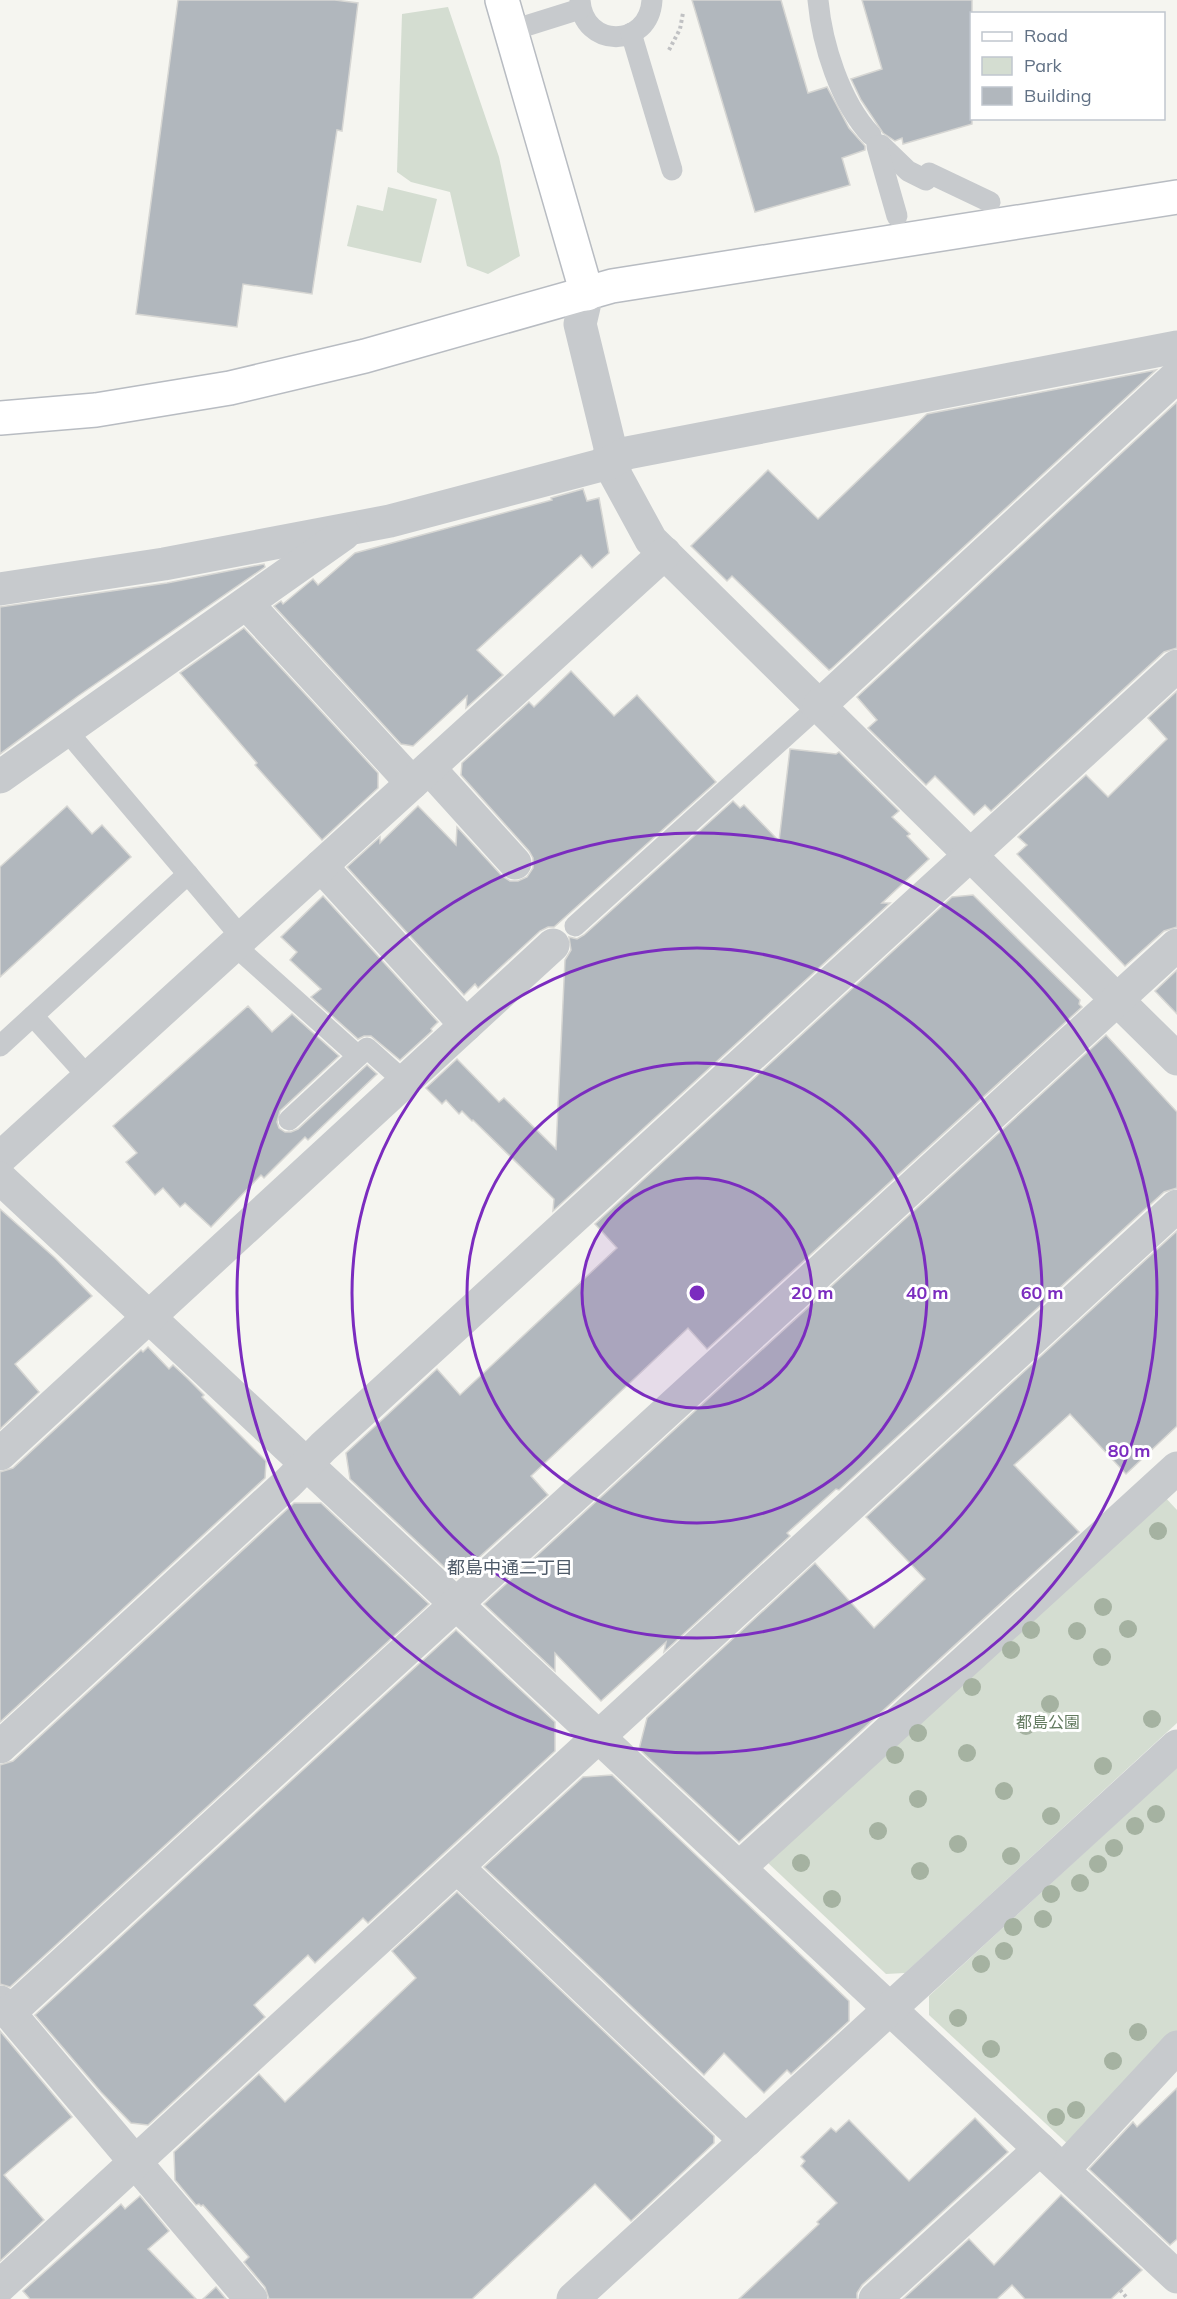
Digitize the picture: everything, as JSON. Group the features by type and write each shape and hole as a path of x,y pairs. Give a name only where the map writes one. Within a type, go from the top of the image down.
{"street":[{"path":"506,15 587,294 580,324 609,447 609,463 658,547 1177,1059"},
{"path":"0,418 96,411 230,388 365,356 612,286 1177,197"},
{"path":"0,589 164,564 390,521 609,463 627,453 643,449 1177,347"},
{"path":"819,706 1177,376"},
{"path":"0,777 351,529"},
{"path":"0,1158 421,775 658,547"},
{"path":"247,604 421,775 515,863"},
{"path":"0,1747 1177,666"},
{"path":"321,866 466,1025"},
{"path":"0,1454 564,935"},
{"path":"251,2299 4,2007 456,1604 1177,945"},
{"path":"0,1178 1177,2277"},
{"path":"0,2286 1177,1206"},
{"path":"739,1868 1177,1468"},
{"path":"573,2299 1177,1746"},
{"path":"457,1867 746,2141"},
{"path":"875,2299 1051,2159 1177,2048"}],"lane":[{"path":"506,15 580,4 586,22 597,32 617,37 631,33 643,25 652,0"},
{"path":"818,0 829,57 851,106 876,142 915,176 926,180 929,173 990,202"},
{"path":"631,33 672,170"},
{"path":"876,142 897,216"},
{"path":"564,935 819,706"},
{"path":"66,730 188,874 238,942 358,1056"},
{"path":"0,1046 188,874"},
{"path":"33,1016 88,1078"},
{"path":"289,1120 367,1048 405,1082"}],"path":[{"path":"1120,2290 1128,2299"}],"green space":[{"path":"448,7 499,157 520,256 488,274 467,266 450,192 411,182 397,172 402,14"},
{"path":"388,187 437,199 421,263 347,246 357,205 383,211"},
{"name":"都島公園","path":"1163,1495 1177,1510 1177,1723 905,1973 886,1974 767,1862"},
{"path":"1177,1767 1177,2033 1072,2148 929,2015 929,1996"}],"building":[{"path":"178,0 335,0 358,3 342,131 337,130 312,294 243,284 237,327 136,314"},
{"path":"692,0 781,0 808,93 827,87 849,128 865,146 865,150 842,158 850,185 755,212"},
{"path":"862,0 972,0 970,120 972,124 903,144 902,138 895,141 883,133 861,100 851,79 882,69"},
{"path":"1156,370 829,670 732,576 727,581 691,546 768,470 818,519 927,414"},
{"path":"1177,402 1177,648 1164,652 991,811 985,805 974,815 935,776 926,785 868,728 877,720 857,697"},
{"path":"583,489 587,501 599,498 609,553 592,568 581,555 477,650 503,675 466,708 467,696 413,746 401,744 274,606 281,601 283,604 313,579 318,585 355,553 552,500 551,498"},
{"path":"264,564 265,567 78,696 0,754 0,607 167,583"},
{"path":"244,628 378,773 378,788 322,840 255,765 257,763 180,673"},
{"path":"571,671 614,716 637,695 716,782 554,927 540,931 478,988 475,984 464,995 347,867 380,837 380,843 418,806 456,845 457,827 502,876 510,881 518,881 527,877 533,868 533,858 461,775 462,763 529,702 534,707"},
{"path":"1177,691 1177,927 1164,931 1125,966 1017,854 1027,845 1018,837 1086,775 1108,797 1167,739 1148,718"},
{"path":"790,749 836,754 839,752 899,811 892,817 910,834 907,836 929,859 882,903 890,903 553,1211 554,1199 473,1120 462,1111 459,1114 446,1100 442,1104 426,1088 457,1059 499,1102 504,1098 556,1149 565,960 571,950 569,937 577,939 584,935 733,801 740,808 744,805 779,841"},
{"path":"67,806 92,834 102,825 131,857 0,977 0,867"},
{"path":"973,895 1080,1000 1079,1004 1082,1007 707,1349 688,1328 531,1476 548,1495 456,1578 350,1479 346,1453 437,1369 460,1395 617,1248 595,1224 952,897"},
{"path":"323,896 438,1022 431,1029 432,1031 400,1060 371,1036 358,1039 311,997 321,989 290,960 297,952 281,937"},
{"path":"1177,970 1177,1014 1155,991"},
{"path":"248,1006 272,1032 292,1014 339,1056 280,1111 277,1122 279,1128 285,1132 298,1129 367,1065 377,1074 308,1140 305,1137 264,1178 261,1175 211,1227 185,1203 180,1207 163,1188 155,1195 126,1162 137,1153 113,1126"},
{"path":"1106,1035 1177,1112 1177,1188 1164,1192 839,1490 836,1489 787,1533 790,1536 664,1652 666,1642 601,1701 555,1653 555,1671 484,1604"},
{"path":"0,1209 55,1258 92,1296 15,1364 39,1392 0,1429"},
{"path":"1177,1231 1177,1426 1126,1474 1070,1414 1014,1465 1079,1532 739,1842 639,1749 647,1718 815,1563 874,1628 925,1579 866,1517"},
{"path":"148,1347 169,1369 173,1365 187,1378 204,1395 202,1397 266,1461 265,1478 0,1722 0,1472 13,1468 141,1350 143,1352"},
{"path":"294,1503 321,1503 429,1604 10,1987 0,1984 0,1765 13,1761"},
{"path":"456,1630 555,1722 555,1751 368,1923 363,1918 315,1963 308,1955 254,2005 265,2017 148,2125 131,2123 101,2092 35,2015"},
{"path":"612,1775 849,2001 849,2021 791,2074 787,2070 764,2093 724,2053 704,2075 484,1867 583,1777"},
{"path":"457,1892 714,2136 714,2143 631,2221 595,2184 472,2299 269,2299 265,2287 244,2262 249,2257 203,2205 196,2205 175,2180 174,2152 259,2074 285,2102 416,1978 392,1951"},
{"path":"0,2031 72,2117 4,2175 44,2220 0,2261"},
{"path":"1177,2088 1177,2239 1170,2245 1089,2169 1133,2122 1137,2127"},
{"path":"975,2118 1008,2152 862,2285 857,2293 857,2299 739,2299 819,2224 817,2222 837,2203 801,2166 805,2161 801,2157 831,2128 836,2132 849,2120 909,2181"},
{"path":"1061,2195 1142,2270 1111,2299 1025,2299 1012,2285 997,2299 903,2299 969,2239 994,2265"},
{"path":"140,2196 169,2231 148,2249 196,2299 30,2299 23,2291 121,2204 125,2209"},
{"path":"216,2287 226,2299 203,2299"}],"district":[{"name":"都島中通二丁目","path":"510,1567"}]}
